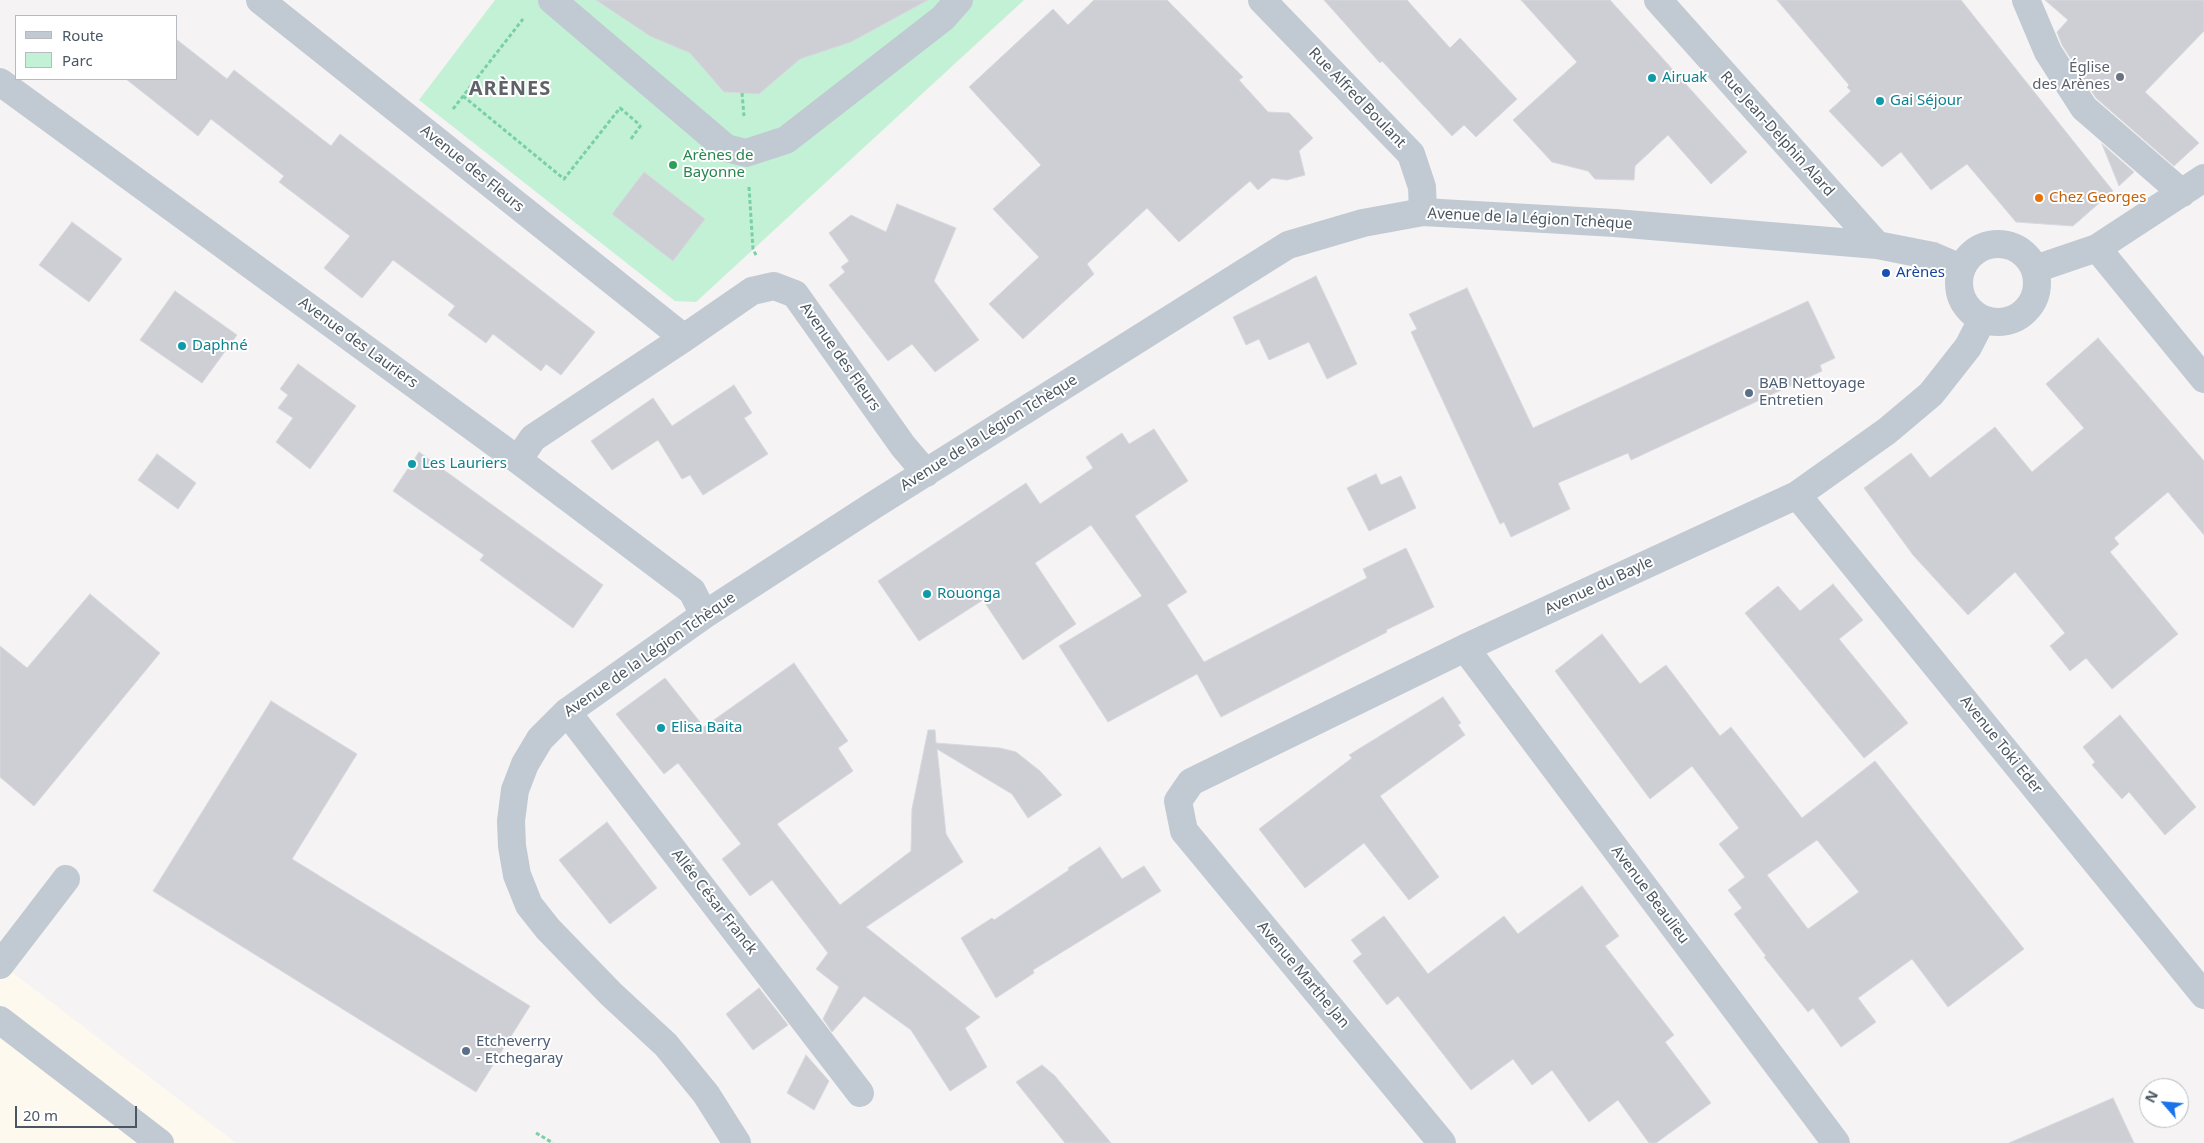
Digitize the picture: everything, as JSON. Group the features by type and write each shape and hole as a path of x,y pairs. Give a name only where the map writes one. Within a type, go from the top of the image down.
{"street":[{"name":"Avenue des Fleurs","path":"260,0 684,338"},
{"path":"552,0 726,148 746,153 786,140 943,18 959,0"},
{"name":"Rue Alfred Boulant","path":"1262,0 1411,154 1422,187 1423,212"},
{"name":"Rue Jean-Delphin Alard","path":"1658,0 1877,245"},
{"path":"2026,0 2048,52 2084,108 2193,185 2097,248 2035,269"},
{"name":"Avenue des Lauriers","path":"0,82 518,460 692,592 704,614"},
{"name":"Avenue de la Légion Tchèque","path":"737,1143 706,1094 666,1045 611,994 548,929 529,905 517,875 512,846 511,821 515,790 525,764 540,739 567,712 704,614 1288,245 1363,222 1423,212 1615,223 1877,245 1933,256 1961,268"},
{"path":"1992,244 2005,244 2018,249 2028,257 2035,269 2038,282 2036,296 2030,307 2020,316 2008,322 1995,323 1982,320 1964,304 1958,280 1961,268 1968,257 1980,248 1992,244"},
{"path":"2097,248 2204,378"},
{"name":"Avenue des Fleurs","path":"774,286 796,294 903,446 926,473"},
{"path":"518,460 533,438 752,291 774,286"},
{"name":"Avenue du Bayle","path":"1178,802 1191,782 1465,648 1797,495 1887,431 1931,394 1968,347 1982,320"},
{"name":"Avenue Toki Eder","path":"1797,495 2204,995"},
{"name":"Avenue Beaulieu","path":"1465,648 1836,1143"},
{"name":"Allée César Franck","path":"567,712 860,1093"},
{"name":"Avenue Marthe Jan","path":"1178,802 1184,831 1442,1143"},
{"path":"0,965 66,879"},
{"path":"0,1020 160,1143"}],"path":[{"path":"450,112 522,20"},
{"path":"742,93 753,249 774,286"},
{"path":"463,96 564,179 620,108 641,125 630,139"},
{"path":"536,1133 553,1143"}],"shaded area":[{"path":"0,963 236,1143 0,1143"}],"green space":[{"name":"Arènes de Bayonne","path":"495,0 1024,0 696,302 675,301 419,100"}],"building":[{"path":"596,0 928,0 851,42 800,59 759,94 724,92 690,53 650,36"},
{"path":"1094,0 1167,0 1243,77 1239,80 1268,112 1289,113 1313,138 1299,151 1305,175 1287,180 1272,178 1258,190 1250,181 1179,242 1147,208 1087,264 1094,274 1023,339 989,304 1039,257 993,209 1041,165 969,87 1053,9 1068,25"},
{"path":"1324,0 1407,0 1450,48 1460,38 1517,99 1476,137 1464,125 1452,136 1382,61 1380,63"},
{"path":"1521,0 1610,0 1747,152 1711,184 1668,135 1635,166 1634,180 1595,179 1588,171 1552,162 1513,120 1577,62"},
{"path":"1777,0 1961,0 2113,191 2073,226 2016,222 1967,164 1931,190 1901,152 1882,167 1829,111 1851,91 1847,87 1849,85"},
{"name":"Église des Arènes","path":"2045,0 2204,0 2204,31 2145,92 2199,143 2174,166 2096,98 2062,45 2057,32 2068,20"},
{"path":"178,41 227,79 234,70 331,146 340,134 595,332 561,375 546,364 541,371 493,334 486,343 448,315 455,306 393,260 362,298 324,268 350,236 279,182 284,176 211,119 198,136 127,80 178,80"},
{"path":"2102,144 2134,172 2119,186"},
{"path":"644,172 705,219 673,261 612,214"},
{"path":"897,204 956,228 934,281 979,340 935,372 912,344 888,361 829,285 845,272 841,267 849,261 829,233 851,215 886,232"},
{"path":"72,222 122,259 89,302 39,265"},
{"path":"1316,276 1357,364 1327,379 1309,342 1269,360 1259,339 1246,345 1233,317"},
{"path":"1467,288 1533,428 1808,301 1835,358 1820,365 1822,371 1631,460 1628,453 1558,483 1570,509 1511,537 1504,522 1500,524 1411,332 1417,329 1409,314"},
{"name":"Daphné","path":"175,291 237,335 202,383 140,340"},
{"path":"2098,338 2204,461 2204,535 2168,492 2114,538 2119,544 2110,552 2178,634 2112,689 2086,658 2070,671 2050,646 2065,633 2015,572 1968,615 1913,555 1864,488 1911,453 1930,478 1995,427 2032,472 2084,428 2046,384"},
{"path":"298,364 356,406 310,469 276,442 293,418 278,408 288,395 280,389"},
{"path":"734,385 752,413 744,418 768,454 703,495 690,475 682,479 658,440 612,470 591,441 653,398 672,426"},
{"path":"1154,429 1188,481 1135,516 1187,592 1167,605 1204,662 1367,578 1363,569 1406,548 1434,607 1386,630 1387,632 1221,717 1197,674 1108,722 1059,646 1142,596 1091,525 1035,563 1076,624 1023,660 983,600 919,641 878,581 1026,483 1040,504 1093,468 1086,457 1122,433 1129,444"},
{"path":"419,452 603,585 573,628 480,560 484,555 393,491"},
{"path":"157,454 196,483 178,509 138,480"},
{"path":"1376,474 1381,485 1401,476 1416,508 1369,531 1347,488"},
{"path":"1833,584 1863,620 1839,639 1908,723 1864,758 1745,613 1778,586 1800,611"},
{"path":"90,594 160,653 34,806 0,777 0,646 27,668"},
{"path":"1602,634 1640,684 1666,665 1720,736 1731,727 1802,818 1875,761 2024,949 1948,1007 1912,959 1858,998 1876,1022 1841,1047 1813,1008 1808,1012 1764,957 1766,956 1734,914 1742,908 1728,890 1745,877 1719,844 1739,828 1692,766 1650,799 1555,671","holes":["1817,840 1859,892 1808,929 1767,875"]},
{"path":"794,663 848,741 838,748 853,771 777,824 840,905 911,851 912,809 928,730 935,730 936,743 1000,748 1016,752 1040,771 1062,795 1028,818 1012,794 937,749 946,834 963,862 866,927 980,1017 965,1028 987,1067 950,1091 911,1030 864,996 832,1032 823,1019 839,987 816,969 828,953 772,880 750,896 722,859 741,844 678,763 664,774 616,714 665,678 704,727"},
{"path":"1443,697 1461,723 1458,725 1465,735 1380,796 1439,877 1409,900 1364,843 1305,888 1259,829 1352,758 1349,755"},
{"path":"271,701 357,754 292,859 530,1006 476,1092 153,891"},
{"path":"2120,715 2196,807 2165,835 2129,792 2122,799 2092,765 2095,762 2083,747"},
{"path":"607,822 657,888 610,924 559,860"},
{"path":"1100,847 1122,879 1144,866 1161,891 1033,970 1034,973 996,998 961,938 992,918 994,920"},
{"path":"1582,886 1619,936 1605,946 1674,1035 1665,1042 1711,1103 1656,1143 1649,1143 1618,1100 1589,1122 1552,1070 1532,1085 1513,1059 1471,1090 1398,996 1387,1005 1353,961 1362,954 1351,940 1384,916 1428,974 1504,916 1518,934"},
{"path":"759,988 788,1025 753,1050 726,1014"},
{"path":"806,1055 829,1081 814,1110 787,1093"},
{"path":"1042,1065 1055,1076 1111,1143 1065,1143 1016,1082"},
{"path":"2113,1098 2134,1143 2009,1143"}],"place":[{"name":"Église des Arènes","path":"2120,77"},
{"name":"Airuak","path":"1652,78"},
{"name":"Gai Séjour","path":"1880,101"},
{"name":"Arènes de Bayonne","path":"673,165"},
{"name":"Chez Georges","path":"2039,198"},
{"name":"Arènes","path":"1886,273"},
{"name":"Daphné","path":"182,346"},
{"name":"BAB Nettoyage Entretien","path":"1749,393"},
{"name":"Les Lauriers","path":"412,464"},
{"name":"Rouonga","path":"927,594"},
{"name":"Elisa Baita","path":"661,728"},
{"name":"Etcheverry - Etchegaray","path":"466,1051"}],"district":[{"name":"ARÈNES","path":"510,89"}]}
